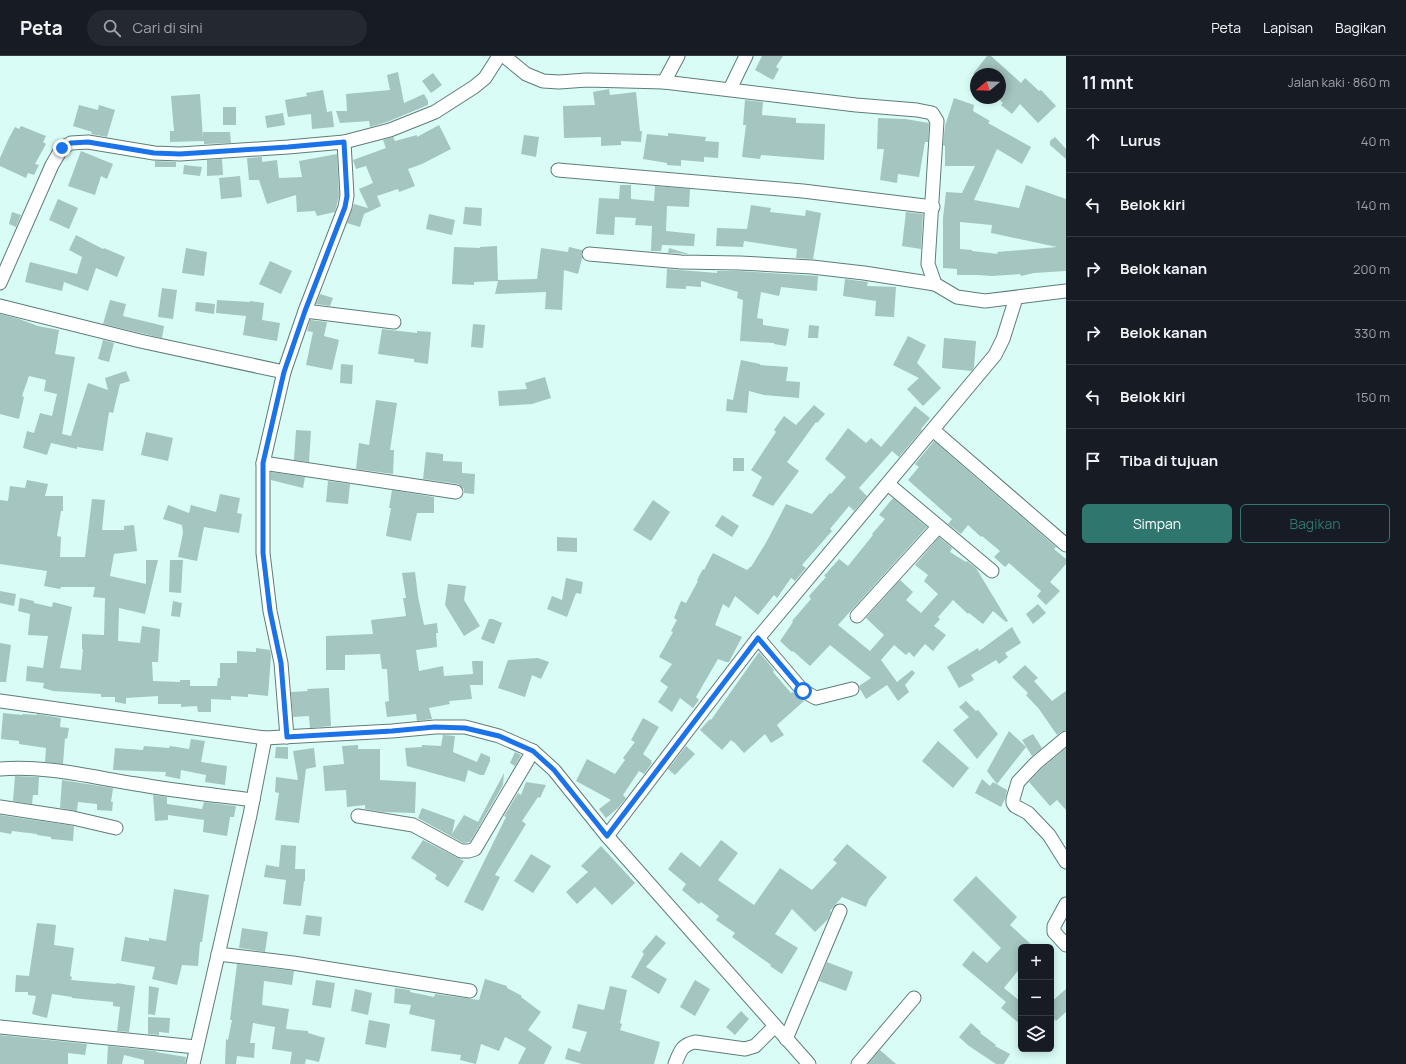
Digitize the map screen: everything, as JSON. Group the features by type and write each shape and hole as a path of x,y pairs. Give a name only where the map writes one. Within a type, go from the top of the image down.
{"street":[{"path":"0,283 20,241 52,165 62,148 71,143 88,142 154,153 180,154 344,142 390,130 435,112 474,88 485,78 499,56"},
{"path":"504,56 526,74 543,81 559,82 587,80 664,82 856,105 918,110 932,113 937,121 933,207 928,264 935,284"},
{"path":"664,82 678,56"},
{"path":"730,89 746,56"},
{"path":"287,737 281,663 270,611 263,553 263,463 284,372 305,311 345,207 347,196 344,142"},
{"path":"558,170 803,191 933,207"},
{"path":"589,254 681,262 740,263 812,267 864,273 935,284 957,297 985,301 1066,291"},
{"path":"607,836 758,638 995,355 1003,339 1016,298"},
{"path":"0,306 140,341 284,372"},
{"path":"305,311 394,322"},
{"path":"932,430 1066,544"},
{"path":"263,463 456,492"},
{"path":"888,484 992,571"},
{"path":"857,616 938,527"},
{"path":"758,638 808,695 816,698 852,689"},
{"path":"0,701 265,738 392,731 435,727 465,728 499,736 533,751 554,770 607,836 809,1064"},
{"path":"193,1064 253,800 265,738"},
{"path":"1066,738 1036,763 1018,782 1013,803 1015,806 1028,813 1049,835 1066,862"},
{"path":"358,816 413,825 461,851 475,849 533,751"},
{"path":"0,769 29,768 253,800"},
{"path":"0,807 73,818 116,828"},
{"path":"1066,904 1054,926 1054,932 1066,945"},
{"path":"786,1039 840,911"},
{"path":"218,954 293,963 470,991"},
{"path":"858,1064 914,998"},
{"path":"675,1064 683,1047 689,1044 695,1042 745,1049 756,1046 775,1026"},
{"path":"0,1027 196,1047"}],"building":[{"path":"762,56 783,56 776,67 779,69 773,80 755,70"},
{"path":"987,56 991,56 1004,68 978,68"},
{"path":"1006,70 1021,83 1025,78 1039,91 1041,90 1056,106 1038,123 1020,104 1012,114 1001,105 1006,104"},
{"path":"398,72 404,103 424,94 428,101 428,105 387,122 370,127 369,121 340,123 336,111 347,111 346,94 390,90 387,75"},
{"path":"433,73 442,85 431,93 422,81"},
{"path":"609,89 610,95 636,92 640,131 642,131 641,142 621,141 621,145 601,146 601,137 564,138 563,106 595,105 593,92"},
{"path":"323,90 327,112 332,111 334,127 312,129 311,114 288,117 285,100 307,96 306,93"},
{"path":"200,94 203,139 203,132 230,132 231,143 204,144 204,141 170,142 170,131 174,131 171,96"},
{"path":"954,98 974,105 973,111 990,121 988,123 1031,147 1022,164 997,149 974,200 1019,208 1026,185 1066,199 1066,271 1034,273 1021,276 1020,274 992,276 957,275 957,269 943,268 943,218 946,192 962,193 975,166 945,166 945,146 943,145 945,126","holes":["960,222 992,225 991,233 1057,247 997,252 998,254 960,249"]},
{"path":"745,100 763,102 762,115 796,118 796,123 825,124 824,160 761,155 760,159 742,157 746,125 743,125"},
{"path":"79,105 98,110 99,105 115,110 107,137 91,134 92,132 73,126"},
{"path":"223,107 236,107 236,125 223,125"},
{"path":"283,113 285,125 267,128 265,116"},
{"path":"878,118 905,119 929,123 928,142 925,142 919,177 898,174 897,183 880,180 884,149 877,149"},
{"path":"439,125 451,149 422,164 408,169 415,186 399,192 398,189 377,196 381,206 364,214 360,227 347,223 354,204 368,208 359,189 373,183 366,166 356,169 353,160 386,148 383,140 393,137 395,141 417,135 417,137"},
{"path":"21,126 46,136 43,142 46,144 35,164 39,165 34,175 28,173 26,178 0,166 0,158 8,140 15,127 19,129"},
{"path":"668,133 706,137 705,141 719,142 718,158 704,157 704,162 681,160 681,166 667,165 667,163 643,159 647,134 668,136"},
{"path":"524,135 539,137 536,157 521,154"},
{"path":"1055,137 1066,149 1066,159 1050,145 1050,141"},
{"path":"81,151 113,164 107,179 101,176 95,195 68,186"},
{"path":"337,154 339,196 335,212 317,216 315,211 297,212 296,195 267,204 259,180 249,180 247,158 262,157 262,162 277,160 279,178 302,177 299,161"},
{"path":"222,159 223,175 207,176 207,160"},
{"path":"155,161 176,162 176,167 155,167"},
{"path":"184,165 202,167 200,176 183,174"},
{"path":"240,176 242,197 221,199 219,178"},
{"path":"620,185 631,185 631,199 654,201 655,186 690,189 689,207 667,206 666,231 695,234 694,246 662,245 661,251 651,251 652,226 635,225 636,218 615,217 614,235 596,234 599,198 619,199"},
{"path":"58,199 78,208 69,229 49,220"},
{"path":"751,205 771,208 770,212 805,216 806,210 821,213 813,259 796,258 797,249 744,241 743,247 716,246 717,228 747,229"},
{"path":"465,207 482,208 481,226 463,224"},
{"path":"12,212 21,215 16,227 9,224"},
{"path":"906,212 923,214 921,249 902,246"},
{"path":"429,214 455,220 452,235 426,229"},
{"path":"76,235 103,249 104,248 125,257 117,277 96,268 88,291 64,282 62,291 25,282 30,262 77,274 82,257 69,250"},
{"path":"497,246 498,280 537,279 541,248 568,252 569,247 582,250 582,258 578,274 564,270 562,310 545,309 546,292 495,294 498,281 474,282 474,285 452,284 454,247 480,248"},
{"path":"186,248 207,252 204,276 182,273"},
{"path":"669,248 689,254 668,253"},
{"path":"270,261 292,271 281,294 259,284"},
{"path":"667,269 717,273 717,271 740,271 818,276 817,291 781,287 779,296 761,292 757,318 763,319 763,325 789,329 786,346 774,343 740,341 743,300 737,298 738,292 701,281 701,287 686,286 686,289 666,288"},
{"path":"845,279 868,282 867,286 896,287 894,317 875,316 876,301 843,296"},
{"path":"162,288 177,290 173,319 158,317"},
{"path":"320,294 333,298 330,306 316,304"},
{"path":"110,300 126,304 123,316 164,326 162,338 103,324"},
{"path":"217,300 264,303 262,320 280,323 277,341 243,335 246,316 216,313"},
{"path":"196,302 215,304 214,314 195,311"},
{"path":"0,314 38,326 59,330 55,354 75,357 62,434 71,436 88,383 108,390 105,378 126,371 130,381 120,384 113,413 109,412 103,451 77,447 77,449 51,443 47,455 23,448 27,431 34,433 40,413 52,416 57,394 44,391 46,380 29,376 22,396 24,397 19,419 0,414"},
{"path":"310,320 327,322 324,336 339,340 332,370 306,365 313,332 307,331"},
{"path":"473,324 485,325 483,348 471,347"},
{"path":"809,325 819,326 818,338 808,338"},
{"path":"382,329 417,333 417,331 431,332 428,364 414,362 414,359 378,354"},
{"path":"908,336 926,345 917,363 941,388 923,406 907,389 919,378 893,365"},
{"path":"944,338 976,341 974,367 972,371 942,368"},
{"path":"103,340 114,343 109,362 98,359"},
{"path":"741,360 760,365 788,367 786,381 800,382 799,398 764,395 749,391 747,413 726,411 727,399 733,400"},
{"path":"341,364 353,365 352,384 340,383"},
{"path":"545,377 551,398 532,404 499,406 498,391 527,389 525,383"},
{"path":"376,400 397,403 390,450 394,450 393,474 356,469 359,443 369,445"},
{"path":"814,405 825,414 817,423 816,422 787,462 799,471 773,506 752,496 762,477 751,470 776,432 774,430 784,416 796,425"},
{"path":"915,406 930,418 921,429 922,430 899,457 892,451 859,488 867,496 854,511 849,506 830,529 832,531 802,565 806,568 795,581 791,578 777,598 774,595 758,615 735,596 729,608 723,604 715,625 742,637 729,662 718,659 696,697 699,700 693,708 680,698 672,712 658,702 668,687 660,681 672,664 659,657 673,632 671,631 677,620 674,618 681,601 686,603 698,581 697,580 713,553 747,570 751,567 767,541 786,504 812,514 846,477 825,459 848,428 866,443 871,438 881,447"},
{"path":"296,430 311,431 309,462 294,460"},
{"path":"146,432 173,438 168,461 141,455"},
{"path":"934,441 1056,547 1054,549 1066,559 1066,564 1050,582 1060,591 1046,605 1037,596 1041,591 1009,563 1005,567 994,557 1000,551 968,525 961,534 948,524 952,519 908,480 919,467 915,464"},
{"path":"426,452 443,454 443,461 462,462 462,473 475,474 474,494 464,493 464,489 458,484 423,479"},
{"path":"733,458 744,458 744,471 733,471"},
{"path":"271,472 305,477 303,488 271,480"},
{"path":"27,480 48,484 45,496 63,496 63,511 61,511 57,536 61,537 60,557 85,557 92,499 105,500 102,530 124,530 124,526 134,525 137,551 114,554 110,576 146,584 146,560 158,560 145,614 119,608 118,641 140,643 142,626 160,629 158,662 152,662 153,681 180,682 180,680 190,680 190,686 217,686 218,678 220,678 220,663 237,663 237,651 256,652 256,648 270,650 271,656 268,696 248,694 248,697 231,696 231,700 211,699 211,712 198,712 197,706 181,707 181,704 158,704 158,696 126,698 126,704 115,702 115,697 101,697 101,694 53,691 43,688 44,683 26,681 27,666 43,668 48,636 28,635 30,614 18,611 20,598 52,607 53,602 72,607 60,668 81,670 83,649 82,634 104,635 105,598 93,597 95,587 61,587 60,589 44,586 47,571 0,564 0,500 8,501 10,486 25,488"},
{"path":"328,481 350,484 348,504 326,502"},
{"path":"392,490 434,497 434,513 417,513 411,541 386,536 391,508 389,508"},
{"path":"220,494 240,498 237,513 242,514 239,533 204,527 197,561 178,557 183,533 182,525 163,519 168,505 189,513 191,505 216,512"},
{"path":"893,498 927,527 838,625 870,651 884,635 866,618 900,580 913,592 906,600 921,613 938,594 924,581 928,575 915,565 939,537 952,548 950,552 966,562 967,561 976,568 1008,621 1006,622 993,611 983,624 969,613 968,614 953,600 938,617 940,619 934,626 946,635 933,651 925,644 914,657 909,652 906,655 894,645 881,660 897,682 912,670 915,673 905,685 909,692 898,701 887,685 866,699 859,686 871,678 830,645 810,666 780,641 793,622 792,621 811,599 809,596 826,577 824,576 839,559 848,566 873,535 872,534 885,519 879,515"},
{"path":"653,500 670,512 651,541 633,530"},
{"path":"722,515 739,526 732,537 715,526"},
{"path":"557,537 577,538 577,552 557,551"},
{"path":"170,560 183,560 181,593 169,592"},
{"path":"415,572 424,625 437,623 438,633 436,633 437,647 416,650 419,671 443,666 444,676 473,674 472,661 483,661 483,685 470,685 472,699 449,701 450,704 429,708 432,719 417,721 416,714 387,717 385,702 389,701 387,669 382,669 380,654 345,655 345,670 326,670 326,636 373,634 371,620 406,616 403,598 406,598 402,573"},
{"path":"566,578 583,582 581,594 576,593 567,617 547,609 552,596 562,600"},
{"path":"448,584 466,586 464,600 480,626 464,636 445,605"},
{"path":"0,591 16,594 14,606 0,603"},
{"path":"173,601 182,603 180,617 171,616"},
{"path":"1038,604 1046,613 1033,624 1026,614"},
{"path":"489,619 502,623 494,644 481,639"},
{"path":"1012,627 1021,643 1005,653 1008,657 999,664 996,660 971,675 974,680 959,688 947,667 978,648 979,651"},
{"path":"0,643 11,645 6,682 0,682"},
{"path":"759,652 774,670 773,672 791,693 793,692 804,701 777,725 784,735 771,743 765,734 744,753 731,740 722,750 700,730 710,719 711,720"},
{"path":"538,658 549,662 541,679 532,675 525,697 498,688 508,660"},
{"path":"1025,665 1038,678 1034,681 1052,701 1066,691 1066,730 1057,735 1039,709 1026,695 1028,693 1012,677"},
{"path":"329,688 331,726 310,728 309,716 293,717 291,692 308,691 307,689"},
{"path":"966,701 976,711 978,710 998,734 977,759 953,730 969,717 959,707"},
{"path":"3,713 22,715 37,714 61,718 60,727 69,728 67,739 65,738 63,764 45,762 46,748 19,744 19,741 1,739"},
{"path":"643,718 659,727 643,754 652,761 652,763 644,774 639,771 623,795 626,798 618,808 606,818 599,809 611,800 576,781 587,759 615,774 625,760 623,758 635,742 631,740"},
{"path":"1009,731 1026,747 997,784 987,771"},
{"path":"1033,734 1042,748 1032,756 1022,740"},
{"path":"443,735 455,736 453,752 477,762 481,753 490,757 490,761 484,775 468,770 465,782 407,766 405,748 422,747 422,745 441,746"},
{"path":"191,739 205,741 201,762 227,766 225,785 205,782 206,775 181,770 180,779 165,776 166,772 113,770 115,748 143,750 144,746 169,748 170,746 189,749"},
{"path":"938,741 969,768 953,788 922,761"},
{"path":"358,745 358,749 380,749 380,780 416,782 415,813 383,812 365,809 365,805 347,807 346,790 325,791 323,766 344,764 342,746"},
{"path":"686,746 695,754 675,775 668,769"},
{"path":"276,747 288,747 288,759 275,758"},
{"path":"314,748 316,767 306,769 299,823 275,820 279,793 275,792 276,777 298,780 293,751"},
{"path":"1066,748 1066,810 1057,800 1050,806 1029,782 1041,769"},
{"path":"515,752 521,755 515,766 510,763"},
{"path":"504,773 503,785 470,842 463,843 418,818 422,808 455,820 452,834 464,815 478,822"},
{"path":"15,776 39,777 38,795 33,795 32,804 13,801"},
{"path":"982,779 990,786 993,782 1007,790 1001,807 975,793"},
{"path":"62,780 113,788 111,802 113,802 112,811 97,810 97,804 78,802 77,811 60,808"},
{"path":"526,782 546,785 540,798 538,797 522,821 526,824 495,875 500,877 483,911 464,902 506,817 504,816 518,793 521,795"},
{"path":"153,795 167,797 167,804 202,809 204,802 236,806 234,817 230,817 227,836 203,832 204,820 168,815 168,820 155,821"},
{"path":"0,815 74,826 73,841 51,839 51,837 37,834 12,831 11,834 0,832"},
{"path":"423,840 464,861 448,887 435,879 437,875 411,858"},
{"path":"721,840 738,853 718,880 754,905 780,868 812,890 837,863 833,860 847,844 887,877 869,899 866,907 842,897 830,911 831,912 828,919 815,932 792,909 775,934 798,948 782,974 732,937 735,933 716,920 719,916 701,902 699,904 682,890 686,884 668,869 681,852 700,867"},
{"path":"281,845 296,846 295,869 305,869 305,881 301,906 283,904 286,880 264,877 266,865 279,867"},
{"path":"601,846 635,883 612,905 595,887 577,904 566,892 588,872 581,866"},
{"path":"531,854 551,866 533,893 514,881"},
{"path":"976,876 1017,917 1010,925 1031,944 1018,944 1018,971 1004,988 1018,1000 1018,1022 1001,1008 1006,1002 962,965 973,951 987,963 1001,948 953,900"},
{"path":"174,889 209,895 202,942 200,942 198,966 182,965 177,985 152,979 155,967 121,961 125,937 149,941 149,938 166,941"},
{"path":"306,915 322,917 320,936 303,934"},
{"path":"37,923 56,925 54,945 74,948 70,976 72,977 71,980 116,983 135,986 129,1032 117,1031 120,1007 113,1006 113,1002 72,998 52,994 47,1018 32,1014 36,996 28,995 28,992 15,992 16,975 29,976"},
{"path":"242,928 268,932 265,952 239,948"},
{"path":"656,935 666,943 646,967 667,979 659,994 631,977 644,954 642,952"},
{"path":"827,962 853,972 846,991 819,981"},
{"path":"237,964 294,971 292,985 264,981 262,1005 289,1009 286,1029 308,1031 308,1033 325,1038 319,1062 306,1059 305,1064 290,1064 292,1052 272,1049 275,1027 253,1023 250,1043 255,1043 254,1058 237,1056 236,1064 225,1064 226,1039 228,1040 232,1020 230,1020"},
{"path":"485,979 507,986 507,988 522,996 521,997 541,1012 528,1030 552,1047 544,1064 518,1064 526,1048 505,1037 499,1051 481,1044 476,1064 460,1060 461,1055 431,1051 435,1020 409,1014 411,1005 394,1003 395,988 410,990 410,992 434,997 435,994 479,1000"},
{"path":"316,980 335,983 331,1008 312,1005"},
{"path":"695,980 710,989 695,1016 680,1007"},
{"path":"149,986 159,988 155,1015 148,1014"},
{"path":"610,986 627,990 620,1023 622,1024 620,1030 660,1042 654,1064 582,1064 565,1059 568,1048 580,1052 587,1032 572,1028 578,1004 604,1010"},
{"path":"355,989 372,993 368,1015 351,1011"},
{"path":"1066,989 1066,1012 1056,1021 1054,1019 1054,999"},
{"path":"741,1011 749,1019 735,1035 726,1027"},
{"path":"148,1017 170,1018 169,1033 159,1032 159,1035 148,1034"},
{"path":"369,1020 390,1024 386,1048 365,1044"},
{"path":"971,1023 981,1032 980,1033 996,1045 995,1046 1010,1054 1004,1064 996,1064 969,1046 959,1037"},
{"path":"0,1035 87,1044 85,1055 68,1053 68,1064 0,1064"},
{"path":"108,1046 156,1051 186,1057 185,1064 144,1064 144,1060 124,1055 122,1064 107,1064"},
{"path":"880,1050 896,1064 868,1064"}],"route":[{"path":"62,148 71,143 88,142 154,153 180,154 344,142 347,196 345,207 305,311 284,372 263,463 263,553 270,611 281,663 287,737 435,727 465,728 499,736 533,751 554,770 607,836 758,638 803,691"}]}
